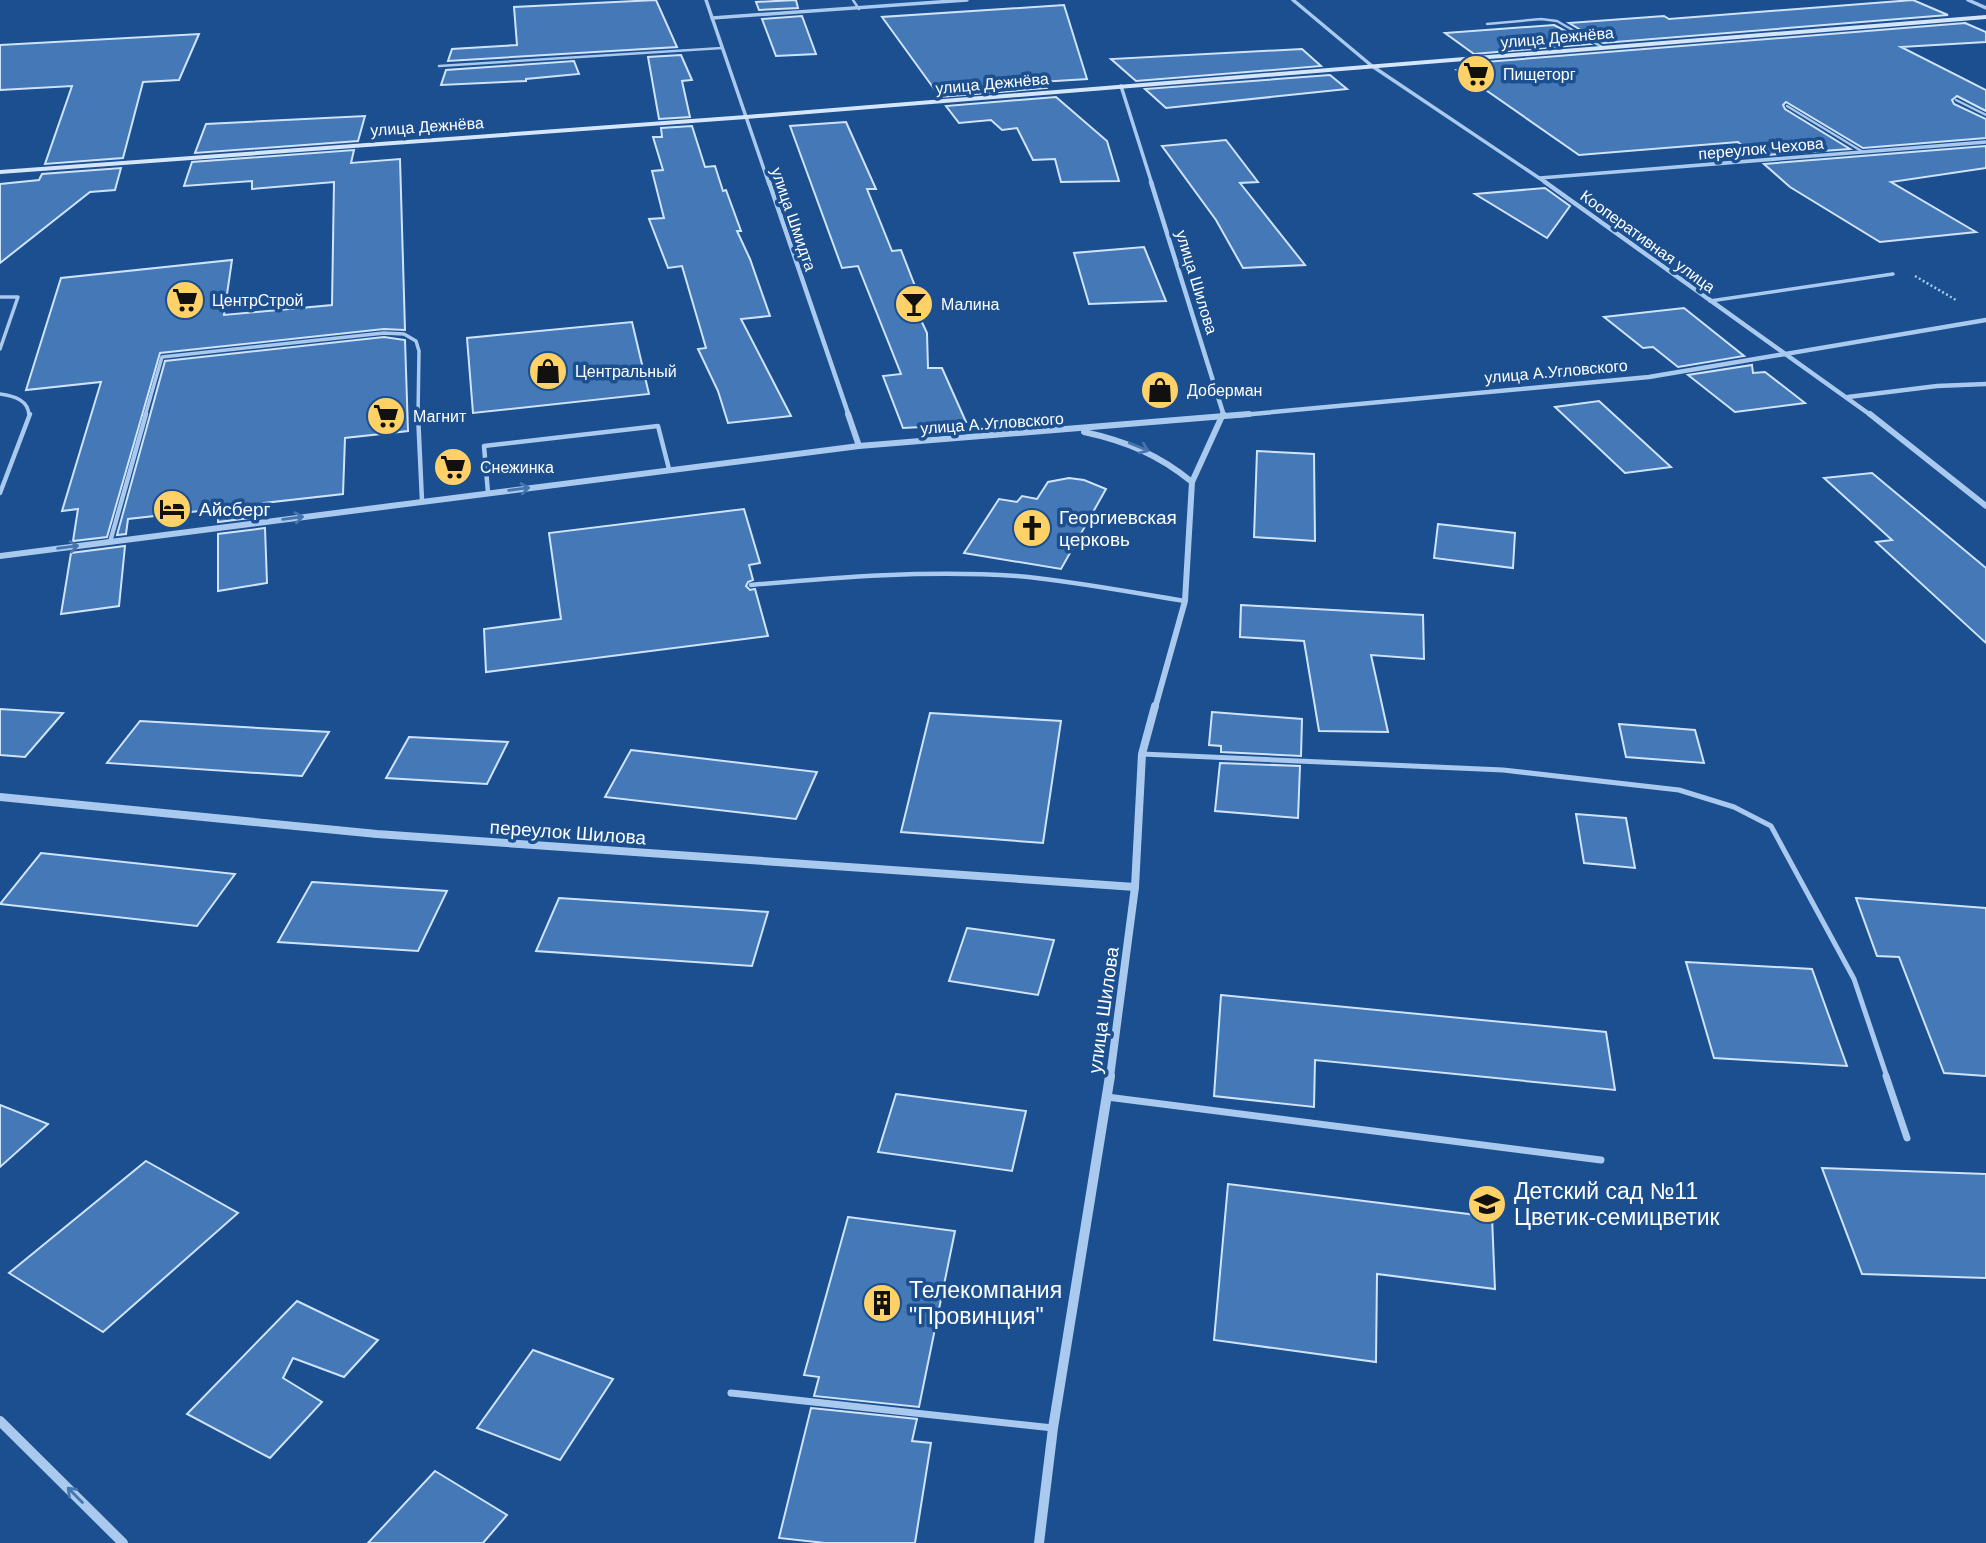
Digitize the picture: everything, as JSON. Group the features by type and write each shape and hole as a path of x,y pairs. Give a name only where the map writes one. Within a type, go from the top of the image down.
{"main road":[{"name":"улица Дежнёва","path":"0,172 746,117 1986,16"}],"street":[{"name":"улица Шмидта","path":"706,0 859,446"},
{"path":"712,18 967,0"},
{"name":"Кооперативная улица","path":"1293,0 1372,66 1539,178 1785,356 1848,397 1986,506"},
{"path":"1968,0 1986,8"},
{"name":"улица Шилова","path":"1039,1543 1054,1428 1107,1097 1135,887 1142,754 1185,601 1192,482 1224,417 1121,86"},
{"name":"переулок Чехова","path":"1539,178 1986,142"},
{"name":"улица А.Угловского","path":"0,556 859,446 1077,430 1649,377 1986,320"},
{"path":"1848,397 1937,386 1986,384"},
{"path":"1077,430 1132,443 1154,453 1192,482"},
{"name":"переулок Шилова","path":"0,797 377,834 1135,887"},
{"path":"0,1421 123,1543"}],"lane":[{"path":"853,0 859,9"},
{"path":"1486,24 1541,19 1557,22 1602,47"},
{"path":"439,66 722,48"},
{"path":"1956,100 1986,115"},
{"path":"1787,106 1863,152"},
{"path":"1710,301 1893,274"},
{"path":"0,297 18,298 0,349"},
{"path":"110,542 162,357 384,333 404,334 416,341 419,351 418,426 422,501"},
{"path":"0,394 21,399 28,404 30,413 0,493"},
{"path":"488,493 484,446 658,426 669,470"},
{"path":"751,585 881,574 965,574 1053,580 1185,601"},
{"path":"1142,754 1503,770 1679,790 1734,807 1771,825 1854,979 1907,1138"},
{"path":"1107,1097 1601,1160"},
{"path":"731,1393 1054,1428"}],"path":[{"path":"1893,274 1914,276 1965,305"}],"building":[{"path":"656,0 677,47 448,61 452,49 517,45 514,7"},
{"path":"796,0 798,8 759,10 756,2"},
{"path":"1913,0 1948,15 1603,43 1569,23 1664,16 1669,19"},
{"path":"1064,5 1087,79 1039,82 1046,88 940,97 882,17"},
{"path":"802,16 816,54 776,56 762,19"},
{"path":"1965,23 1986,32 1986,42 1901,47 1986,90 1986,111 1957,96 1952,100 1954,104 1986,119 1986,138 1863,148 1786,102 1783,105 1785,109 1850,149 1754,156 1738,142 1579,155 1457,70 1492,67 1485,62"},
{"path":"1554,25 1590,44 1474,54 1445,33"},
{"path":"199,34 179,80 143,82 123,158 45,164 72,86 0,90 0,45"},
{"path":"1302,49 1321,66 1136,81 1111,59"},
{"path":"681,55 692,80 682,81 690,117 659,119 648,57"},
{"path":"574,61 579,74 526,81 441,85 446,70"},
{"path":"1330,75 1347,89 1166,108 1145,89"},
{"path":"1056,97 1107,141 1119,181 1061,182 1055,159 1033,160 1017,128 1002,130 991,120 959,123 946,106"},
{"path":"365,116 358,141 195,153 206,124"},
{"path":"846,122 876,189 867,189 892,251 901,250 927,317 920,318 927,333 928,368 942,368 966,422 929,426 928,435 922,427 903,428 883,376 901,374 858,266 842,268 790,126"},
{"path":"692,126 705,167 715,166 723,191 726,190 741,231 737,231 770,316 741,319 791,416 728,423 718,391 698,349 706,348 682,266 668,268 649,219 664,218 652,171 663,170 653,137 662,137 661,128"},
{"path":"1226,140 1258,182 1240,183 1305,265 1243,268 1216,220 1162,146"},
{"path":"1986,146 1986,168 1891,182 1976,232 1880,242 1790,187 1764,164"},
{"path":"354,150 351,163 400,159 405,330 384,329 160,353 107,537 73,541 78,509 62,511 101,382 26,390 61,278 232,260 224,315 332,305 334,182 252,189 252,181 184,186 192,162"},
{"path":"121,168 115,190 90,192 0,263 0,184 39,180 42,174"},
{"path":"1545,188 1570,206 1547,238 1475,194"},
{"path":"1144,247 1166,301 1089,304 1074,253"},
{"path":"1684,308 1744,356 1678,367 1653,347 1643,348 1604,317"},
{"path":"632,322 649,394 473,413 467,338"},
{"path":"384,337 405,340 408,431 345,438 343,494 264,503 265,516 218,522 218,509 128,519 126,534 117,535 165,361"},
{"path":"1752,365 1753,373 1765,372 1805,403 1735,412 1688,375"},
{"path":"1599,401 1671,467 1625,473 1555,407"},
{"path":"1257,451 1314,454 1315,541 1254,537"},
{"path":"1872,473 1986,568 1986,643 1876,542 1892,540 1824,478"},
{"name":"Георгиевская церковь","path":"1069,478 1084,480 1106,489 1061,569 964,553 999,499 1017,502 1022,496 1037,499 1048,482"},
{"path":"744,509 760,563 749,565 753,580 746,586 750,590 755,589 768,636 486,672 484,629 561,619 549,533"},
{"path":"1438,524 1515,533 1513,568 1434,558"},
{"path":"265,528 267,583 218,591 218,534"},
{"path":"125,546 119,606 61,614 71,553"},
{"path":"1241,605 1423,615 1424,659 1371,655 1388,732 1319,731 1304,641 1240,637"},
{"path":"0,709 63,713 25,757 0,755"},
{"path":"1212,712 1302,719 1301,756 1221,752 1221,746 1209,745"},
{"path":"930,713 1061,721 1043,843 901,832"},
{"path":"140,721 329,732 302,776 107,763"},
{"path":"1619,724 1695,730 1704,763 1626,757"},
{"path":"409,737 508,742 487,784 386,778"},
{"path":"631,750 817,772 796,819 605,797"},
{"path":"1220,763 1300,766 1298,818 1215,811"},
{"path":"1576,814 1626,818 1635,868 1584,863"},
{"path":"41,853 235,874 197,926 0,904"},
{"path":"312,882 447,891 418,951 278,942"},
{"path":"559,898 768,912 752,966 536,951"},
{"path":"1856,898 1986,908 1986,1076 1944,1073 1899,957 1877,956"},
{"path":"967,928 1054,940 1038,995 949,981"},
{"path":"1686,962 1812,969 1847,1066 1714,1058"},
{"path":"1221,995 1606,1032 1615,1090 1315,1060 1314,1107 1214,1096"},
{"path":"896,1094 1026,1111 1012,1171 878,1152"},
{"path":"0,1105 48,1124 0,1167"},
{"path":"146,1161 238,1213 103,1332 9,1273"},
{"path":"1822,1168 1986,1174 1986,1278 1862,1274"},
{"path":"1228,1184 1492,1217 1495,1289 1377,1274 1376,1362 1214,1340"},
{"name":"Телекомпания \"Провинция\"","path":"848,1217 955,1231 919,1407 814,1396 819,1377 804,1375"},
{"path":"297,1301 378,1340 344,1377 293,1358 283,1378 322,1402 270,1458 187,1414"},
{"path":"533,1350 613,1379 560,1460 477,1428"},
{"path":"811,1408 917,1419 912,1441 931,1443 915,1543 825,1543 779,1538"},
{"path":"435,1471 507,1515 483,1543 368,1543"}],"place":[{"name":"Пищеторг","path":"1476,74"},
{"name":"ЦентрСтрой","path":"185,300"},
{"name":"Малина","path":"914,304"},
{"name":"Центральный","path":"548,371"},
{"name":"Доберман","path":"1160,390"},
{"name":"Магнит","path":"386,416"},
{"name":"Снежинка","path":"453,467"},
{"name":"Айсберг","path":"172,509"},
{"name":"Георгиевская церковь","path":"1032,528"},
{"name":"Детский сад №11 Цветик-семицветик","path":"1487,1204"},
{"name":"Телекомпания \"Провинция\"","path":"882,1303"}]}
